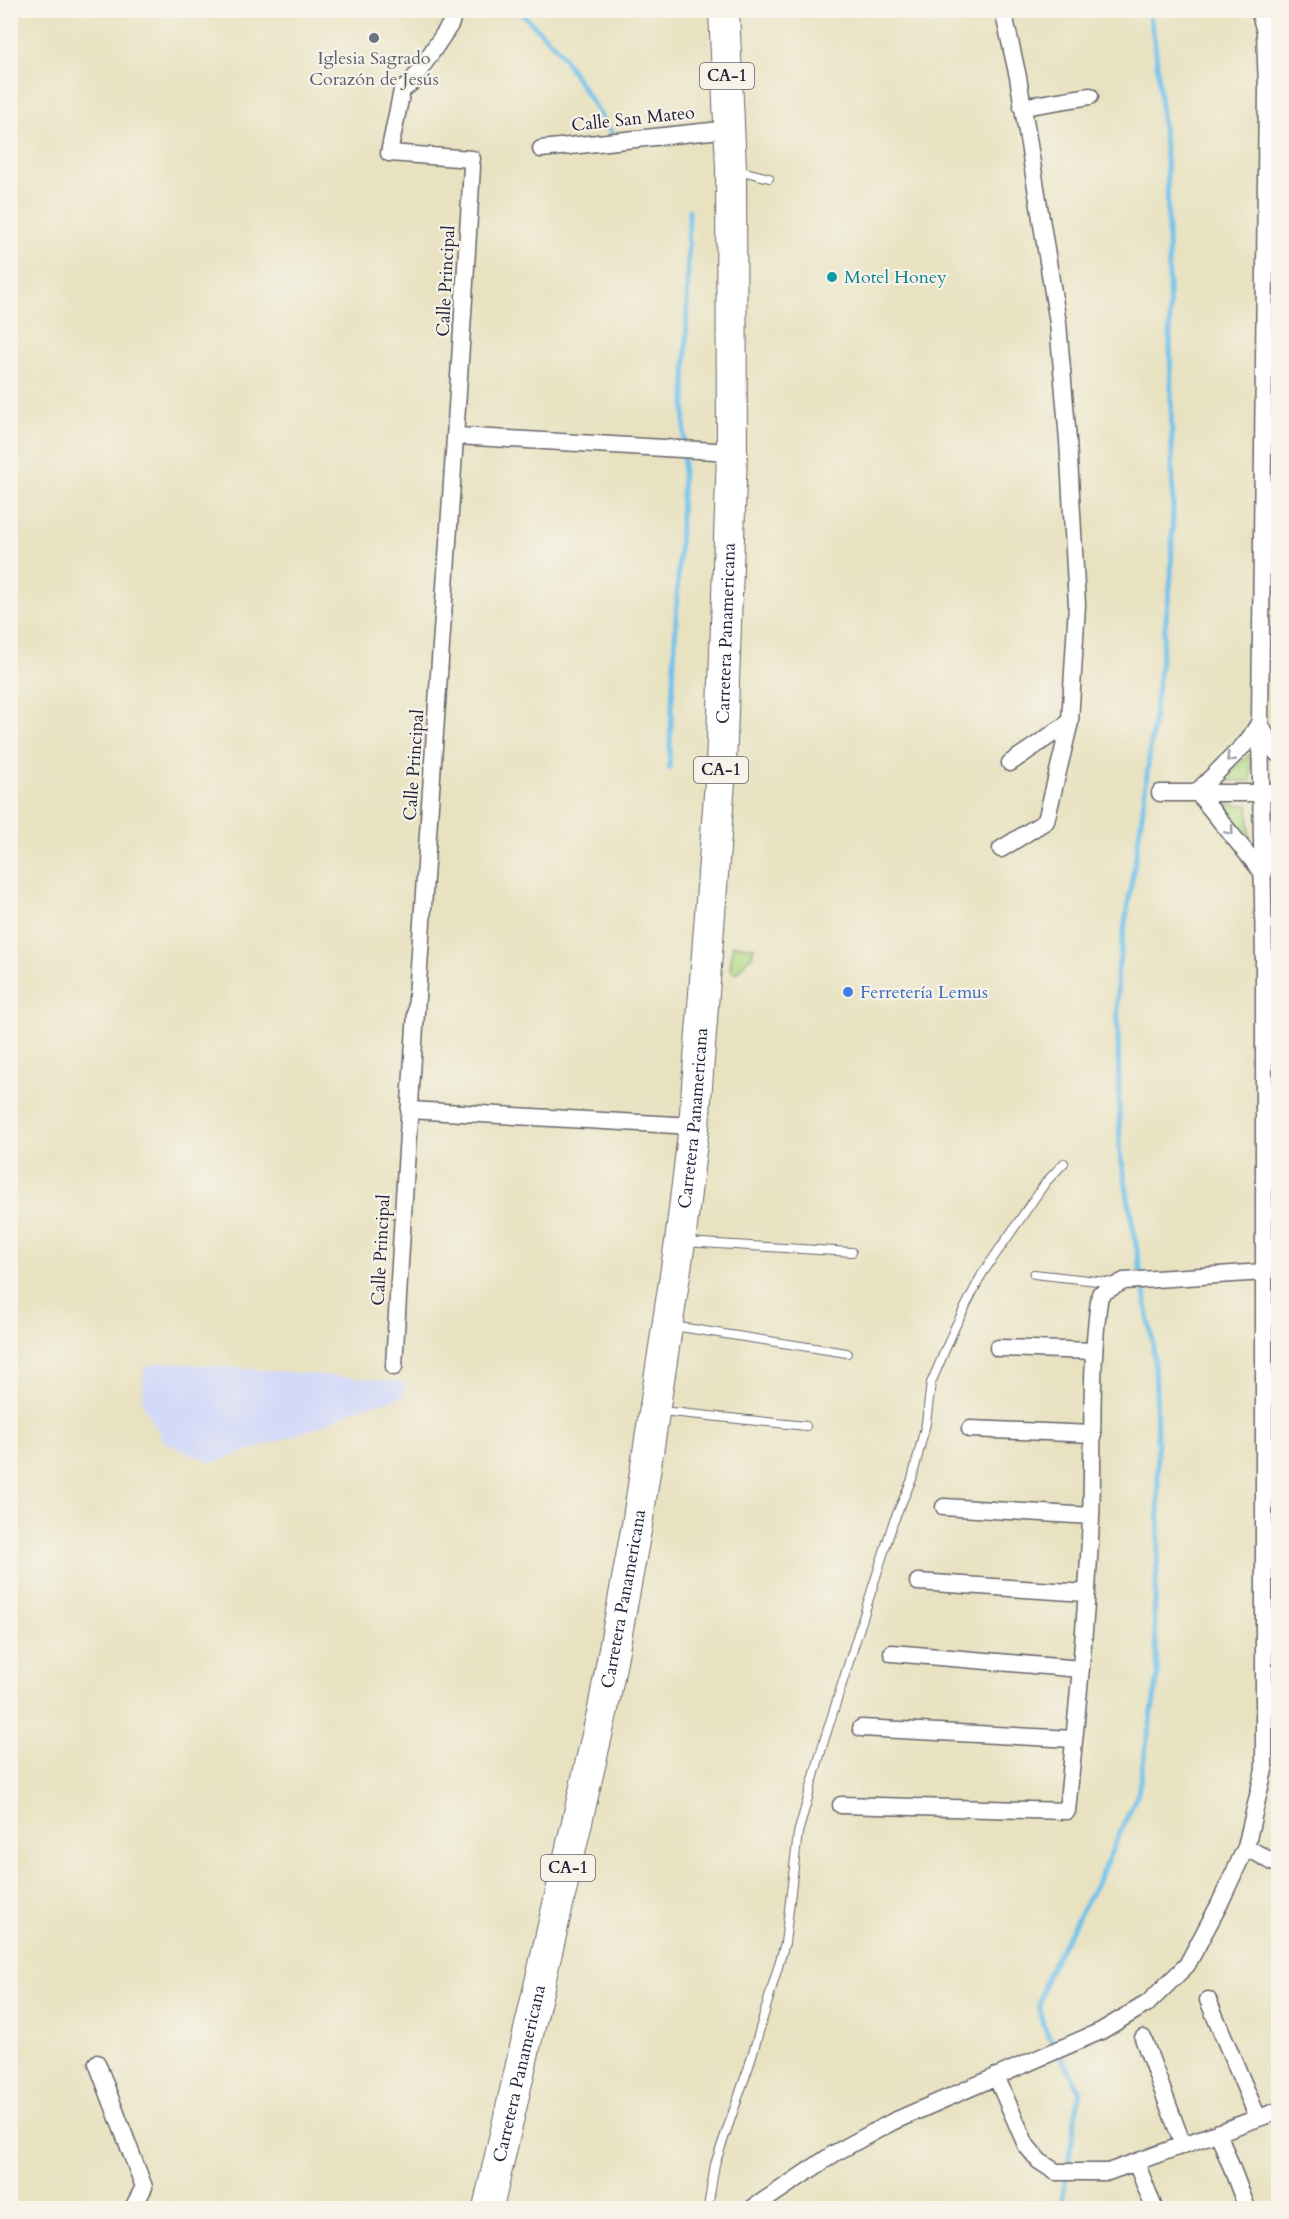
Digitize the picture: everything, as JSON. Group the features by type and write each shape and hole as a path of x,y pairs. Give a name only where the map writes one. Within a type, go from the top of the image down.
{"highway":[{"name":"Carretera Panamericana","path":"488,2208 603,1709 637,1524 681,1242 694,1126 721,768 732,453 731,168 724,10"}],"street":[{"name":"Calle Principal","path":"394,1367 409,1110 457,436 472,163 389,153 402,90 411,83 450,25 452,20 450,10"},
{"path":"1001,849 1046,821 1070,722 1077,605 1068,440 1058,323 1022,107 1003,10"},
{"path":"753,2208 835,2153 892,2122 1101,2031 1148,2003 1187,1965 1219,1905 1246,1847 1264,1770 1271,1351 1264,1272 1271,1183 1272,1110 1271,960 1268,876 1261,792 1260,722 1273,91 1272,29 1259,10"},
{"path":"1022,107 1090,96"},
{"name":"Calle San Mateo","path":"541,149 730,129"},
{"path":"457,436 732,453"},
{"path":"1010,763 1070,722"},
{"path":"1260,722 1271,747 1278,754"},
{"path":"1197,792 1246,742 1260,722"},
{"path":"1197,792 1268,876"},
{"path":"1160,793 1278,793"},
{"path":"1268,876 1278,849"},
{"path":"409,1110 694,1126"},
{"path":"841,1805 1067,1811 1081,1669 1091,1516 1094,1351 1100,1294 1121,1282 1264,1272"},
{"path":"999,1347 1094,1351"},
{"path":"970,1429 1093,1434"},
{"path":"944,1507 1091,1516"},
{"path":"918,1582 1086,1593"},
{"path":"892,1653 1081,1669"},
{"path":"861,1728 1074,1739"},
{"path":"1246,1847 1278,1866"},
{"path":"1208,2001 1258,2118"},
{"path":"1143,2038 1183,2145"},
{"path":"97,2062 144,2187 134,2208"},
{"path":"996,2076 1026,2145 1039,2161 1056,2172 1107,2172 1278,2111"},
{"path":"1218,2132 1247,2208"},
{"path":"1136,2162 1154,2208"}],"lane":[{"path":"731,168 769,178"},
{"path":"708,2208 715,2164 749,2066 785,1943 798,1833 889,1535 912,1479 926,1423 931,1383 955,1327 982,1274 1046,1182 1064,1163"},
{"path":"681,1242 852,1252"},
{"path":"1034,1274 1121,1282"},
{"path":"668,1325 847,1353"},
{"path":"653,1410 806,1426"}],"shaded area":[{"path":"162,1362 406,1382 403,1397 362,1407 314,1429 212,1463 164,1442 142,1402 144,1367"}],"green space":[{"path":"1251,754 1251,781 1218,781"},
{"path":"1214,804 1248,805 1250,845"},
{"path":"1278,805 1278,834 1269,846 1271,806"},
{"path":"733,945 754,947 752,955 736,973 730,969"}],"waterway":[{"path":"518,10 558,49 614,137"},
{"path":"1061,2208 1080,2090 1043,2025 1039,2004 1048,1972 1098,1881 1138,1793 1158,1676 1154,1616 1159,1536 1156,1389 1153,1345 1120,1150 1117,975 1142,816 1171,578 1173,506 1167,170 1156,52 1149,10"},
{"path":"669,768 684,451 689,210"}],"place":[{"name":"Iglesia Sagrado Corazón de Jesús","path":"374,38"},
{"name":"Motel Honey","path":"832,277"},
{"name":"Ferretería Lemus","path":"848,992"}]}
